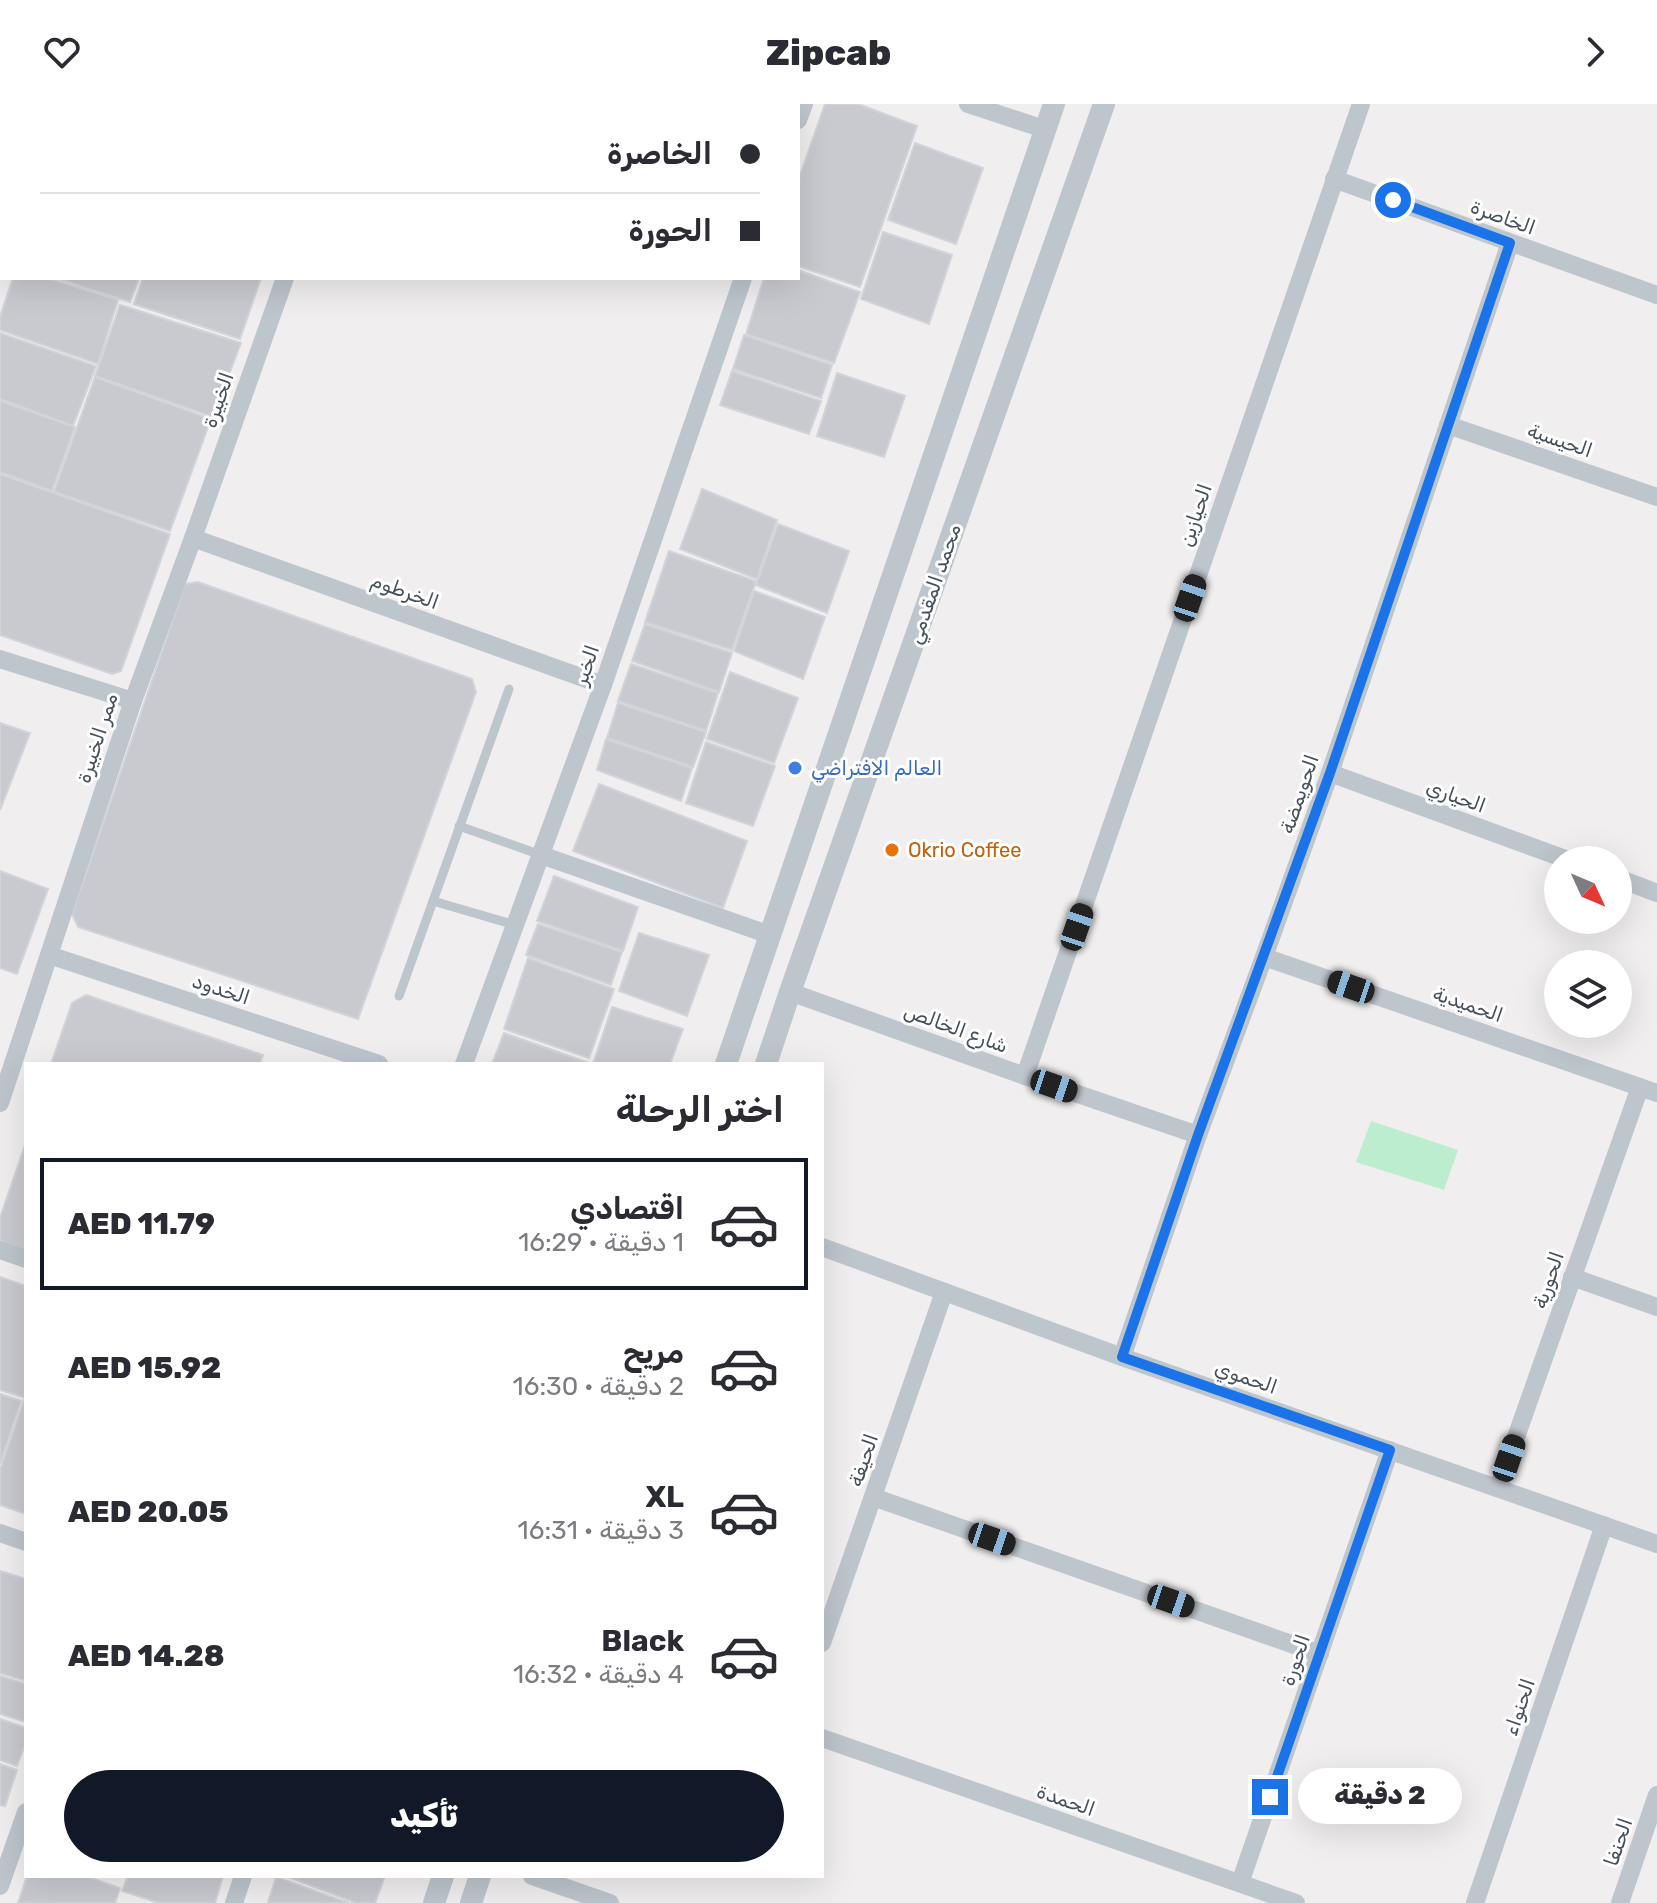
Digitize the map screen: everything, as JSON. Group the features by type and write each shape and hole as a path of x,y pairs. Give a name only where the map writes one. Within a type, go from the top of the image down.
{"street":[{"path":"968,104 1044,129"},
{"path":"727,1062 1054,104"},
{"name":"محمد المقدمي","path":"767,1062 1104,104"},
{"name":"الحيازين","path":"1025,1076 1361,104"},
{"name":"الخاصرة","path":"1334,179 1657,295"},
{"name":"الحويمضة","path":"1122,1357 1198,1135 1330,773 1510,243"},
{"name":"الخبيرة","path":"193,538 284,280"},
{"name":"الخبر","path":"465,1062 603,685 742,280"},
{"name":"الحيسية","path":"1448,425 1657,497"},
{"name":"الخرطوم","path":"193,538 603,685"},
{"name":"ممر الخبيرة","path":"49,955 133,701 193,538"},
{"path":"0,659 133,701"},
{"name":"الحياري","path":"1330,773 1544,851"},
{"path":"541,855 770,935"},
{"path":"1632,883 1657,893"},
{"path":"0,1103 49,955"},
{"name":"الخدود","path":"49,955 373,1062"},
{"name":"الحميدية","path":"1264,957 1648,1090"},
{"name":"شارع الخالص","path":"790,992 1198,1135"},
{"path":"738,1029 774,1041"},
{"name":"الحورية","path":"1498,1488 1572,1277 1648,1090"},
{"name":"الحموي","path":"824,1248 1122,1357 1657,1544"},
{"path":"0,1250 24,1258"},
{"path":"1572,1277 1657,1307"},
{"name":"الحيفة","path":"824,1637 944,1292"},
{"name":"الحورة","path":"1240,1883 1390,1450"},
{"path":"873,1497 1320,1654"},
{"name":"الحنواء","path":"1475,1903 1604,1525"},
{"path":"0,1533 24,1541"},
{"name":"الحمدة","path":"824,1739 1296,1903"},
{"name":"الحنفا","path":"1620,1903 1657,1795"},
{"path":"0,1886 24,1818"},
{"path":"234,1903 242,1878"},
{"path":"434,1903 442,1878"},
{"path":"471,1903 479,1878"},
{"path":"538,1878 610,1903"}],"lane":[{"path":"399,996 509,689"},
{"path":"459,826 541,855"},
{"path":"433,901 515,925"}],"green space":[{"path":"1371,1121 1458,1150 1444,1190 1356,1162"}],"building":[{"path":"825,104 858,104 917,126 860,287 800,267 800,175"},
{"path":"915,143 983,168 956,244 888,220"},
{"path":"883,232 952,255 929,324 861,299"},
{"path":"800,271 860,292 834,363 746,334 763,280 800,280"},
{"path":"12,280 53,280 118,300 98,364 0,330 0,317"},
{"path":"62,280 138,280 130,302"},
{"path":"142,280 260,280 240,339 134,304"},
{"path":"120,305 241,343 213,417 95,376"},
{"path":"0,333 96,366 73,426 0,399"},
{"path":"744,335 832,365 821,398 733,369"},
{"path":"732,371 821,401 809,434 720,405"},
{"path":"837,373 905,396 884,457 817,436"},
{"path":"95,377 211,419 170,531 54,492"},
{"path":"0,401 75,427 52,491 0,472"},
{"path":"0,474 170,534 121,671 112,674 0,635"},
{"path":"702,489 777,520 757,579 680,549"},
{"path":"778,524 849,551 827,613 756,585"},
{"path":"669,551 756,581 732,650 645,622"},
{"path":"198,582 472,679 476,692 358,1019 78,927 72,914 185,584"},
{"path":"754,591 825,617 803,679 734,651"},
{"path":"645,624 732,653 719,692 632,661"},
{"path":"631,664 718,693 706,731 618,701"},
{"path":"730,672 798,698 774,763 707,739"},
{"path":"618,703 706,732 693,767 607,738"},
{"path":"0,723 30,733 0,810"},
{"path":"606,739 692,768 681,801 597,770"},
{"path":"706,742 775,766 753,826 686,803"},
{"path":"599,784 747,841 723,908 573,851"},
{"path":"0,871 48,889 17,974 0,968"},
{"path":"554,876 638,907 623,951 537,921"},
{"path":"538,924 622,952 611,985 526,955"},
{"path":"639,933 709,955 687,1016 619,991"},
{"path":"528,958 614,989 589,1058 504,1029"},
{"path":"86,995 263,1055 261,1062 52,1062 72,1003"},
{"path":"612,1007 683,1029 671,1062 594,1062"},
{"path":"504,1033 586,1062 493,1062"},
{"path":"24,1148 24,1250 0,1241 0,1218"},
{"path":"0,1277 24,1285 24,1397 0,1390"},
{"path":"0,1394 21,1401 0,1464"},
{"path":"24,1400 24,1513 0,1505 0,1470"},
{"path":"0,1571 24,1578 24,1680 0,1673"},
{"path":"0,1676 24,1683 24,1721 0,1714"},
{"path":"0,1719 24,1727 24,1747 17,1766 0,1760"},
{"path":"0,1764 17,1770 5,1806 0,1805"},
{"path":"26,1878 91,1878 120,1888 115,1903 18,1903"},
{"path":"127,1878 222,1878 215,1903 159,1903 122,1891"},
{"path":"276,1878 279,1878 349,1903 268,1903"},
{"path":"291,1878 384,1878 375,1903 356,1903"}],"place":[{"name":"العالم الافتراضي","path":"795,768"},
{"name":"Okrio Coffee","path":"892,850"}],"route":[{"path":"1270,1797 1390,1450 1122,1357 1198,1135 1330,773 1510,243 1393,200"}]}
